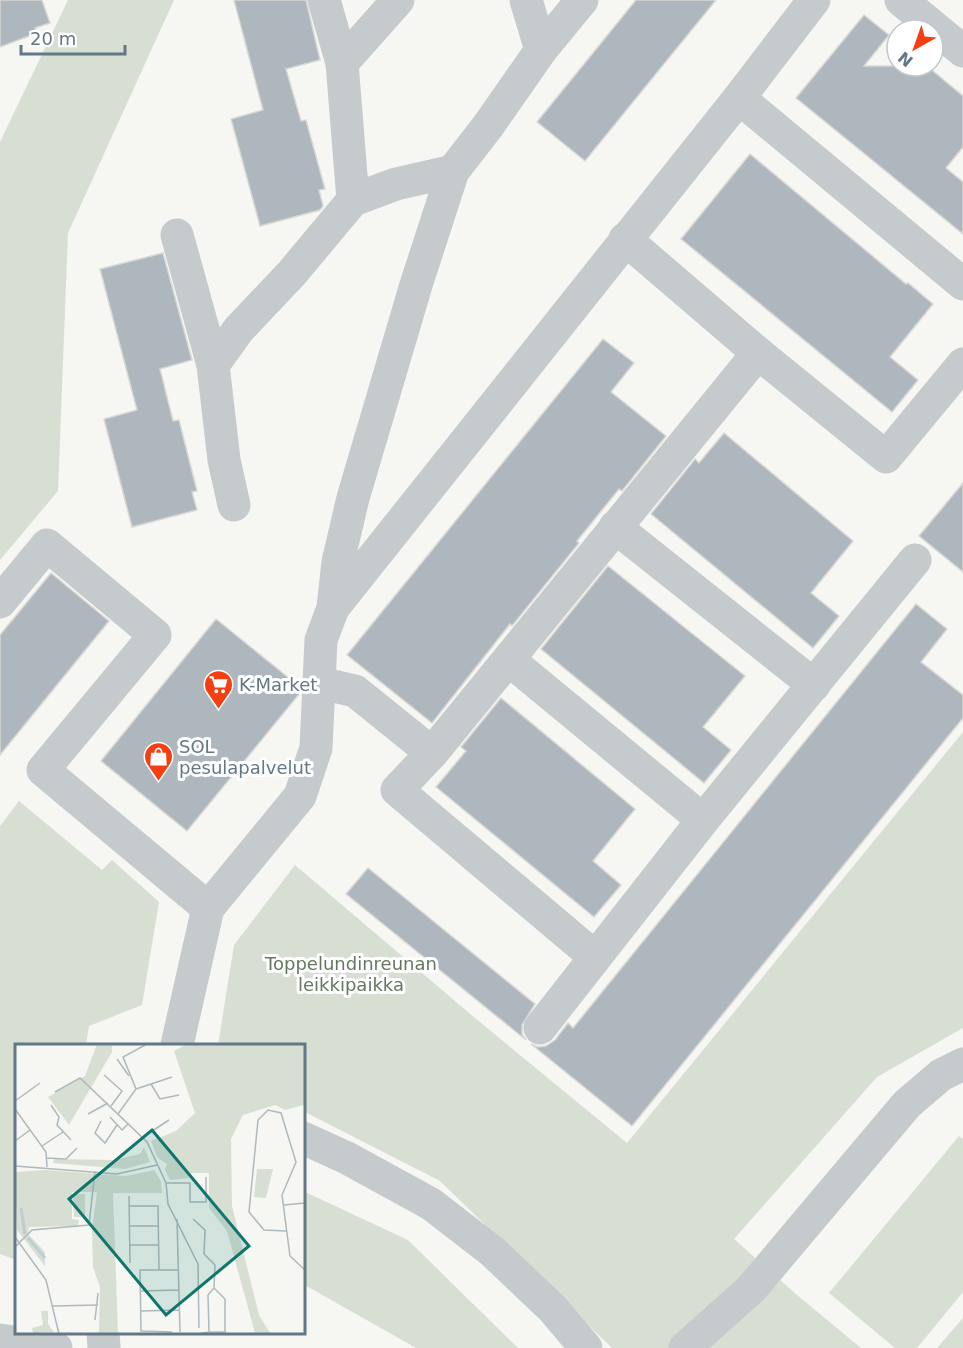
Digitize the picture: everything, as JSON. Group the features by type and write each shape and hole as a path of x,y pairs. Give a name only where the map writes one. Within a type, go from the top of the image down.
{"street":[{"path":"324,0 342,63 353,200"},
{"path":"342,63 398,0"},
{"path":"526,0 541,50"},
{"path":"177,1044 208,908 300,796 316,748 321,640 333,608 338,562 353,498 416,285 453,171 488,126 541,50 582,0"},
{"path":"333,608 739,98 814,0"},
{"path":"901,0 963,51"},
{"path":"739,98 963,284"},
{"path":"213,365 239,329 291,273 353,200 396,184 453,171"},
{"path":"177,235 213,365 224,460 234,505"},
{"path":"625,239 758,353 886,457 963,364"},
{"path":"595,957 397,790 432,753 509,660 615,526 758,353"},
{"path":"615,526 814,685"},
{"path":"0,602 47,545 155,635 43,770 208,908"},
{"path":"540,1028 703,820 915,560"},
{"path":"509,660 703,820"},
{"path":"320,683 355,691 432,753"},
{"path":"685,1348 751,1289 907,1104 941,1075 963,1064"},
{"path":"304,1138 347,1158 431,1204 493,1252 553,1309 586,1348"},
{"path":"103,1333 104,1348"},
{"path":"0,1340 56,1348"}],"green space":[{"path":"68,0 174,0 68,233 58,491 0,560 0,142"},
{"name":"Toppelundinreunan leikkipaikka","path":"963,732 963,1028 877,1077 734,1239 861,1348 612,1348 440,1181 304,1112 304,1044 218,1044 234,945 295,865 627,1143"},
{"path":"19,801 102,870 112,860 159,902 142,1005 89,1026 86,1044 15,1044 15,1260 0,1254 0,826"},
{"path":"959,1136 963,1139 963,1292 917,1348 895,1348 829,1293"},
{"path":"304,1191 408,1240 518,1348 416,1348 304,1285"},
{"path":"963,1318 963,1348 937,1348"}],"building":[{"path":"0,0 42,0 50,23 35,28 37,33 0,47"},
{"path":"234,0 306,0 320,60 286,69 301,121 306,120 325,189 319,190 323,206 320,210 260,226 231,119 263,110"},
{"path":"636,0 716,0 585,161 537,122"},
{"path":"864,15 885,32 885,40 864,66 885,66 885,78 941,78 963,96 963,147 946,168 963,182 963,234 796,98"},
{"path":"750,154 933,304 890,357 918,380 892,412 681,239"},
{"path":"163,253 192,360 160,369 173,421 179,420 197,491 192,492 197,510 132,527 104,419 137,410 100,269"},
{"path":"603,339 634,363 611,392 666,436 622,491 619,489 577,541 579,543 512,626 510,624 432,723 347,655"},
{"path":"724,433 853,541 811,593 839,616 813,648 651,514 695,459 699,463"},
{"path":"963,483 963,572 919,536"},
{"path":"608,566 745,676 703,727 731,750 704,783 541,649"},
{"path":"51,573 109,621 0,755 0,635"},
{"path":"916,604 947,629 921,662 963,695 963,718 632,1126 531,1044 538,1047 546,1046 555,1040 568,1023 573,1028"},
{"path":"216,619 300,687 300,693 187,831 101,761"},
{"path":"501,698 635,809 593,861 621,885 594,917 436,787 466,751 461,747"},
{"path":"368,868 535,1004 522,1025 522,1034 526,1040 346,894"}],"place":[{"name":"K-Market","path":"218,710"},
{"name":"SOL pesulapalvelut","path":"158,782"}]}
